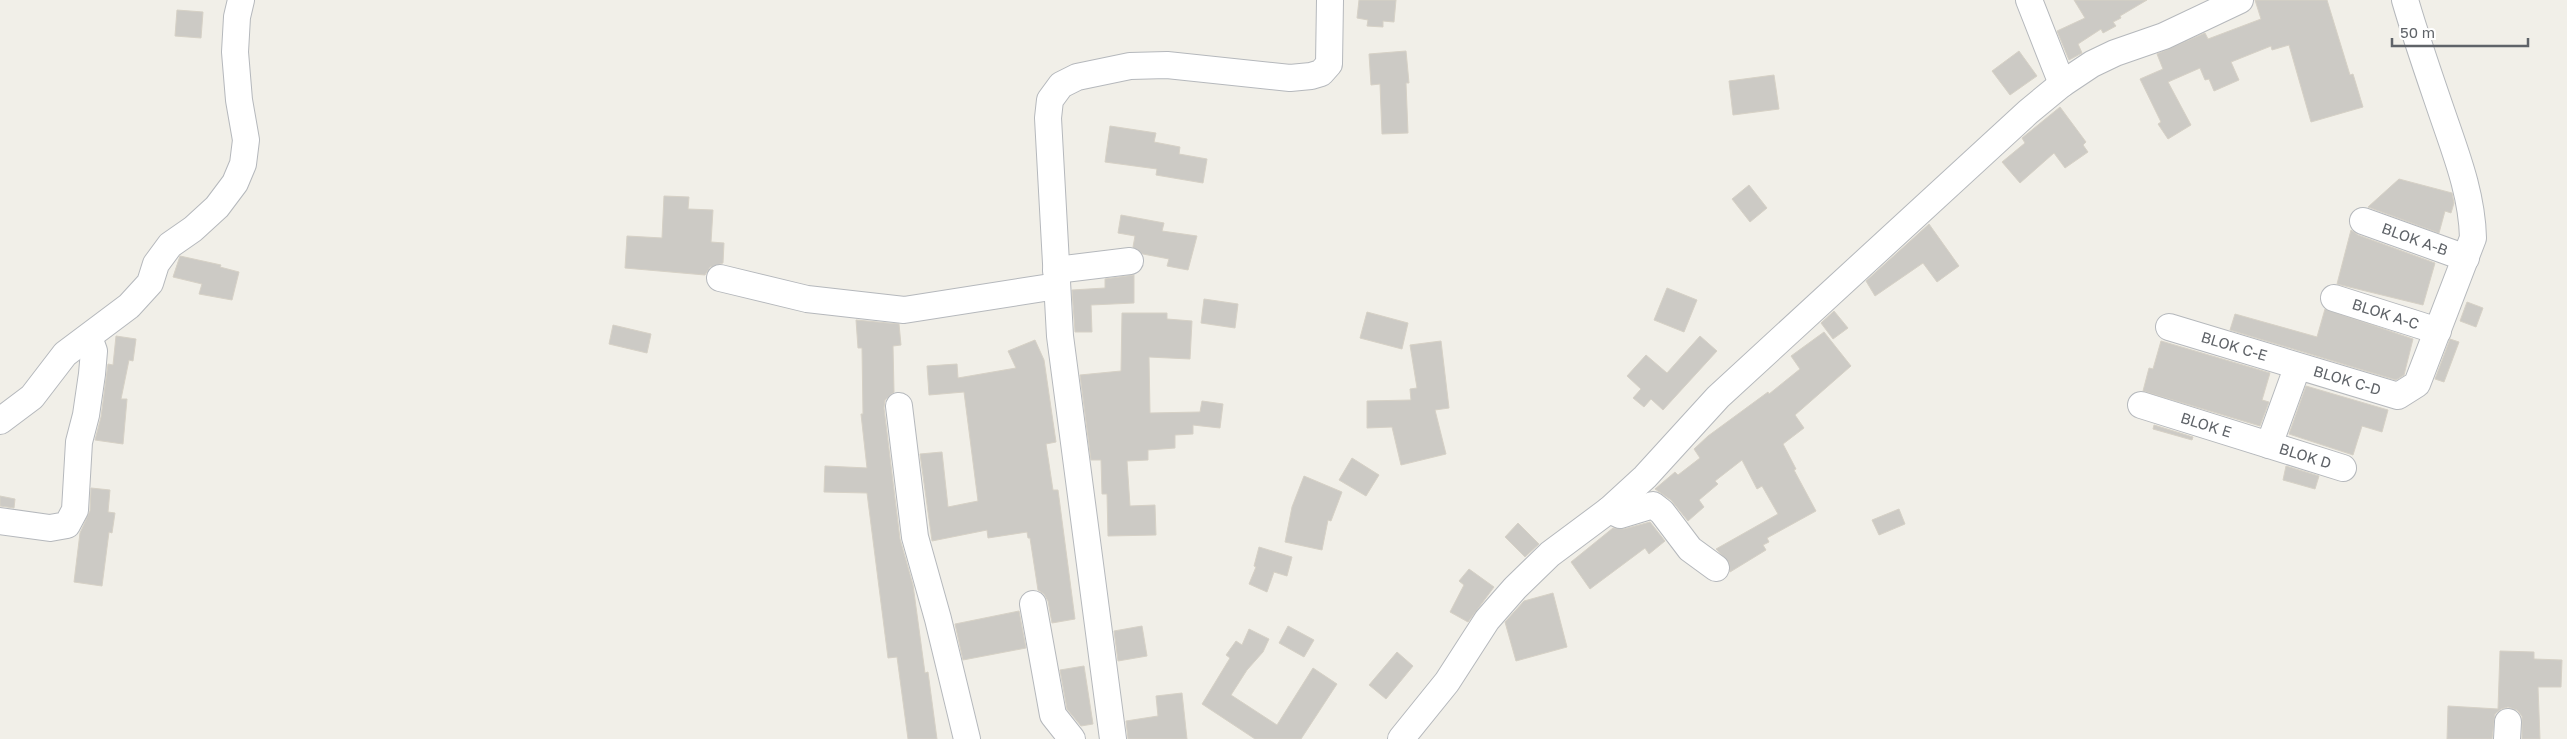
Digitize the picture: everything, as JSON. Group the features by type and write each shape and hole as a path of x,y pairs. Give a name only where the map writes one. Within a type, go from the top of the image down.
{"street":[{"path":"0,421 32,397 65,354 89,337 109,318 129,306 150,283 156,264 170,245 193,229 217,206 235,183 243,164 246,140 239,100 235,52 237,17 241,0"},
{"path":"1113,739 1060,336 1048,118 1050,100 1061,85 1077,76 1149,65 1290,78 1321,73 1329,64 1330,0"},
{"path":"2029,0 2062,84"},
{"path":"1401,739 1447,682 1487,620 1515,588 1550,554 1609,510 1645,477 1725,391 2028,112 2062,84 2092,64 2115,53 2181,29 2240,0"},
{"path":"2405,0 2418,46 2465,179 2472,219 2473,238 2438,331"},
{"name":"BLOK A-B","path":"2363,221 2466,258"},
{"path":"720,278 807,300 904,310 1130,261"},
{"name":"BLOK A-C","path":"2334,298 2438,331"},
{"name":"BLOK C-E","path":"2169,328 2297,368"},
{"name":"BLOK C-D","path":"2297,368 2398,396 2417,384 2438,331"},
{"path":"0,521 50,528 67,525 75,510 78,442 86,415 94,351 89,337"},
{"path":"2269,445 2297,368"},
{"name":"BLOK E","path":"2142,405 2269,445"},
{"path":"898,406 915,537 938,618 967,739"},
{"name":"BLOK D","path":"2269,445 2343,468"},
{"path":"1609,510 1620,515 1654,505 1662,512 1690,549 1716,568"},
{"path":"1034,604 1053,715 1072,739"}],"building":[{"path":"1359,0 1396,0 1394,22 1383,21 1383,27 1367,26 1368,20 1357,18"},
{"path":"2074,0 2147,0 2120,16 2121,18 2113,22 2116,26 2103,33 2101,29 2078,44 2082,53 2069,60 2057,31 2085,18"},
{"path":"2255,0 2327,0 2350,75 2353,74 2363,107 2311,122 2289,45 2272,50 2271,46 2231,62 2239,80 2214,91 2209,79 2205,80 2200,68 2168,82 2191,125 2168,139 2158,124 2161,122 2140,79 2163,69 2157,54 2205,33 2208,39 2261,19"},
{"path":"177,10 203,12 201,38 175,36"},
{"path":"1406,51 1409,83 1406,83 1408,133 1382,134 1380,84 1371,85 1369,54"},
{"path":"2019,51 2037,76 2010,95 1992,71"},
{"path":"1774,75 1779,109 1733,115 1729,81"},
{"path":"2060,107 2086,142 2083,145 2088,152 2065,168 2054,153 2020,183 2002,162 2025,143 2022,138"},
{"path":"1110,126 1156,133 1154,142 1180,147 1179,154 1207,159 1203,183 1156,175 1157,169 1105,162"},
{"path":"2399,179 2452,193 2454,203 2451,213 2445,211 2439,233 2368,207"},
{"path":"1749,185 1767,208 1750,222 1732,199"},
{"path":"664,196 689,197 688,209 713,210 711,242 724,243 723,263 710,267 705,275 625,268 627,236 662,238"},
{"path":"1121,215 1164,223 1162,231 1197,236 1188,270 1167,266 1169,259 1143,254 1133,247 1135,236 1118,233"},
{"path":"1929,224 1959,266 1937,282 1923,263 1875,296 1866,281"},
{"path":"2351,230 2358,235 2435,263 2423,305 2337,284"},
{"path":"180,256 221,265 220,267 239,272 232,300 199,294 202,284 173,277"},
{"path":"1134,275 1134,303 1091,305 1092,332 1075,332 1072,290 1105,288 1105,279"},
{"path":"1667,288 1697,300 1684,332 1654,320"},
{"path":"1204,299 1238,304 1235,328 1201,323"},
{"path":"2467,302 2483,308 2476,327 2460,321"},
{"path":"2325,309 2413,339 2404,375 2396,380 2230,330 2235,314 2317,337"},
{"path":"1834,311 1848,328 1833,339 1821,323"},
{"path":"1367,312 1408,323 1402,349 1360,338"},
{"path":"1122,313 1167,313 1167,319 1192,321 1190,359 1149,357 1150,413 1200,412 1202,401 1223,404 1220,428 1193,425 1193,434 1175,435 1175,448 1148,450 1148,460 1127,461 1130,506 1155,505 1156,535 1108,536 1107,494 1102,494 1101,460 1091,460 1080,375 1121,371"},
{"path":"856,320 899,324 901,345 893,346 894,392 885,400 884,408 900,539 913,585 925,673 928,672 937,739 908,739 897,657 888,658 867,493 824,492 825,466 867,468 861,414 863,414 862,348 858,348"},
{"path":"613,325 651,334 647,353 609,344"},
{"path":"1824,332 1851,366 1795,415 1804,428 1783,444 1796,469 1794,470 1816,511 1767,538 1769,542 1763,545 1766,550 1730,572 1729,562 1716,549 1778,514 1762,486 1757,489 1742,460 1715,481 1718,484 1699,500 1704,507 1688,521 1671,500 1655,489 1675,472 1678,475 1700,458 1694,449 1708,436 1768,392 1769,394 1800,369 1791,356"},
{"path":"116,336 136,339 133,361 129,360 121,399 127,399 123,444 95,440 101,417 108,364 113,365"},
{"path":"1700,336 1717,351 1663,410 1651,399 1644,407 1633,398 1641,389 1627,376 1646,355 1667,373"},
{"path":"2450,339 2459,342 2444,382 2435,379"},
{"path":"1035,340 1044,360 1056,442 1046,444 1053,490 1058,490 1075,619 1052,623 1048,601 1044,594 1038,590 1030,538 1028,538 1027,532 988,538 987,530 932,541 920,454 942,452 948,507 978,501 964,392 929,395 927,366 957,364 958,378 1016,368 1008,351"},
{"path":"1441,341 1449,408 1435,410 1446,454 1401,465 1392,427 1367,428 1367,401 1411,400 1410,389 1417,388 1410,345"},
{"path":"2161,341 2270,373 2262,400 2269,402 2260,426 2143,391 2149,368 2153,369"},
{"path":"2306,386 2388,410 2382,432 2362,426 2353,455 2289,434"},
{"path":"2154,425 2193,437 2192,440 2153,429"},
{"path":"1352,458 1379,475 1366,496 1339,480"},
{"path":"2286,466 2319,476 2315,489 2283,480"},
{"path":"1304,476 1342,492 1331,521 1328,520 1322,550 1285,542 1292,507"},
{"path":"91,488 110,490 108,512 115,513 112,533 109,532 102,586 74,582 80,533 90,511"},
{"path":"0,496 15,499 14,508 0,506"},
{"path":"1899,509 1905,524 1879,535 1872,520"},
{"path":"1650,522 1665,541 1649,554 1645,548 1590,589 1571,562 1613,528 1624,529"},
{"path":"1518,523 1539,544 1525,557 1505,537"},
{"path":"1259,547 1292,557 1287,576 1274,572 1267,592 1249,584 1256,567 1254,566"},
{"path":"1469,569 1494,587 1468,622 1450,612 1464,585 1459,581"},
{"path":"1553,593 1567,647 1516,661 1505,622 1524,601"},
{"path":"1019,611 1026,648 963,660 955,624"},
{"path":"1142,626 1147,656 1118,661 1114,631"},
{"path":"1288,626 1314,640 1304,657 1279,643"},
{"path":"1249,629 1269,639 1263,652 1247,670 1231,695 1277,725 1313,668 1337,684 1301,739 1255,739 1202,704 1230,658 1226,655 1236,641 1242,645"},
{"path":"2500,651 2534,652 2534,659 2562,660 2561,687 2538,687 2540,739 2522,739 2522,716 2517,710 2508,707 2501,709 2495,714 2492,739 2447,739 2448,706 2498,709"},
{"path":"1397,652 1413,666 1386,699 1369,685"},
{"path":"1084,666 1093,724 1081,726 1067,709 1060,670"},
{"path":"1182,693 1187,739 1128,739 1126,721 1158,716 1156,696"}]}
